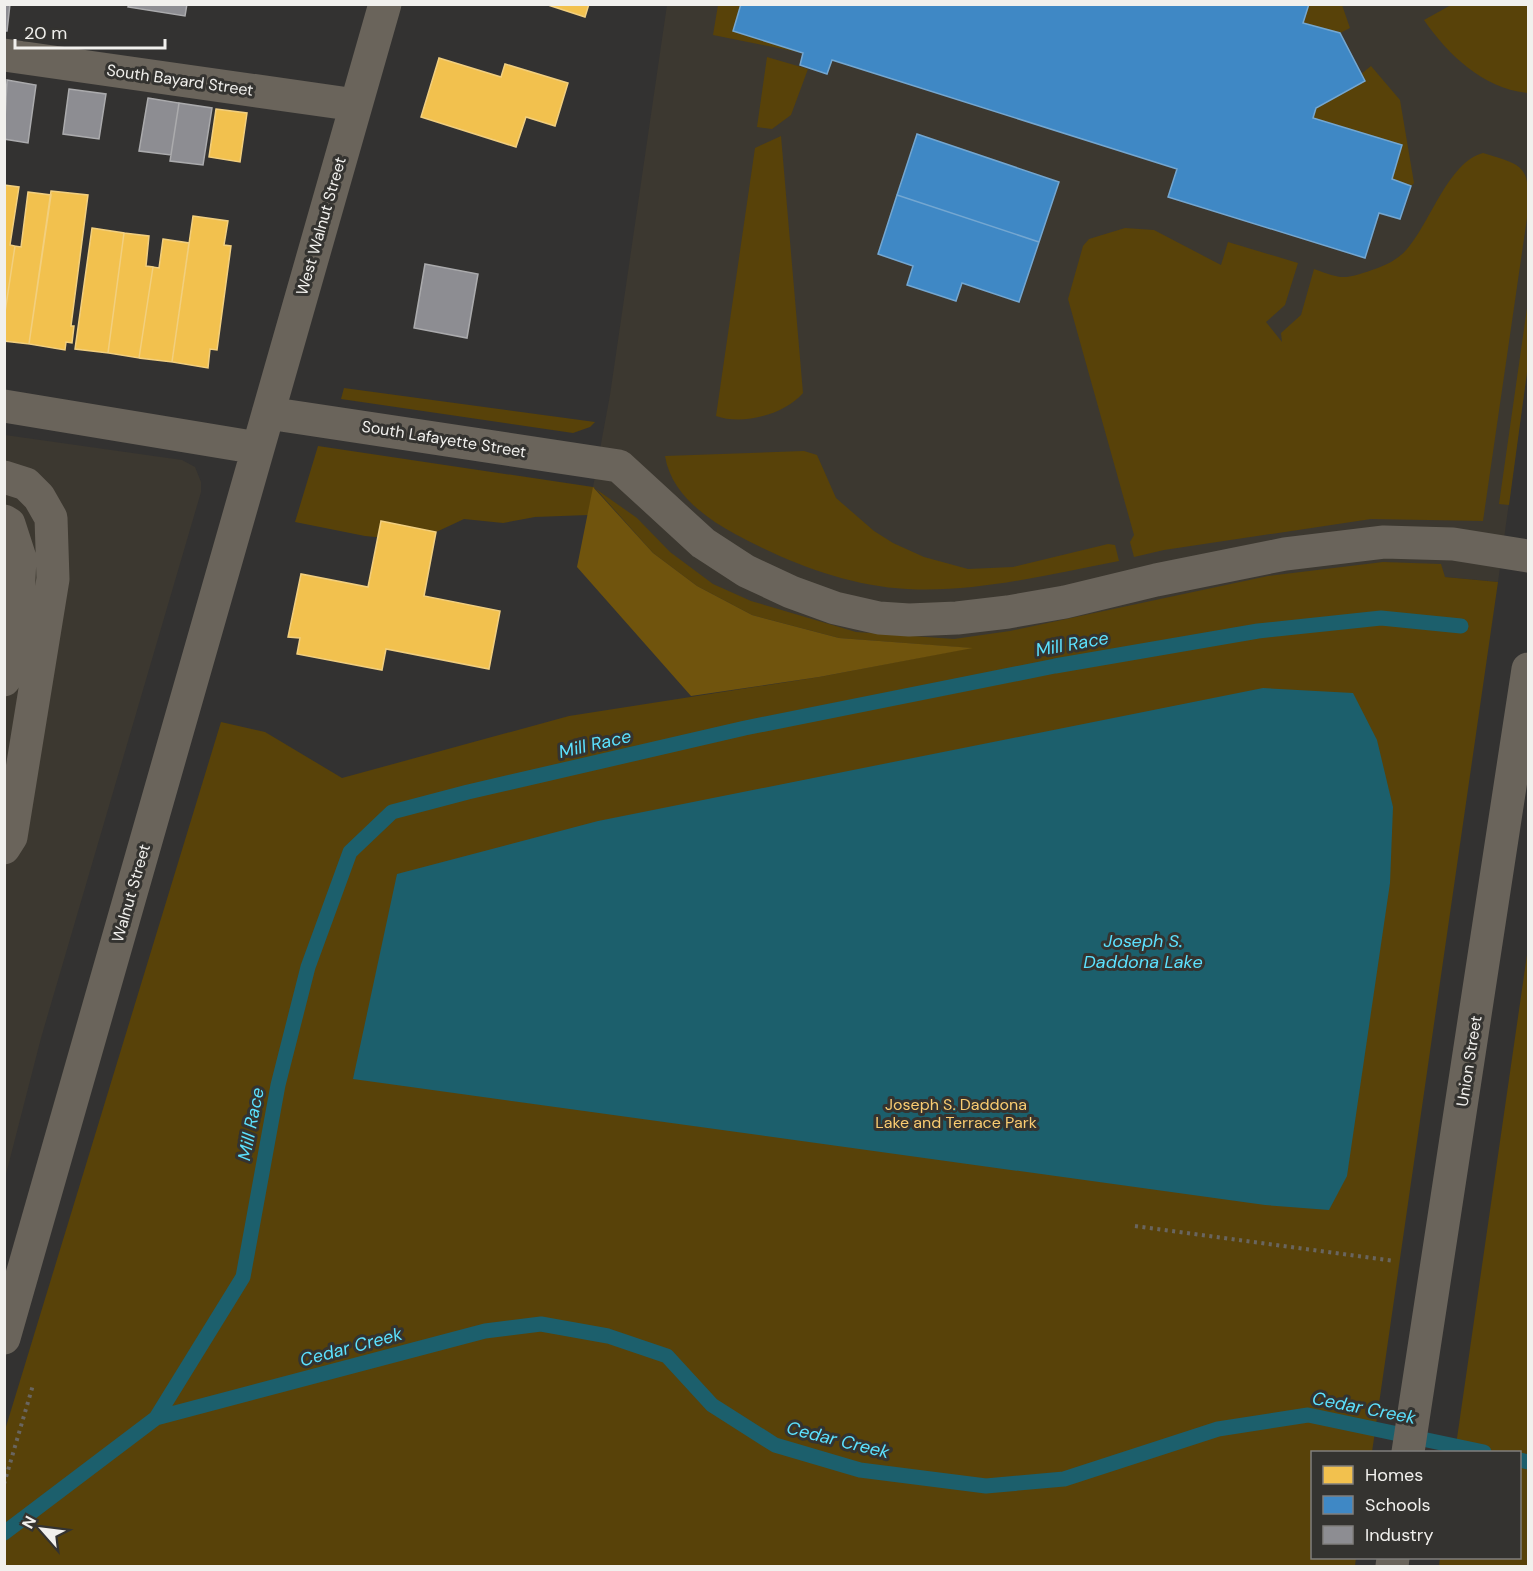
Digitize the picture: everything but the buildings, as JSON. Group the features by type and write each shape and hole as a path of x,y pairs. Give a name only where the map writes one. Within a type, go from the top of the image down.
{"street":[{"name":"West Walnut Street","path":"258,448 385,4"},
{"name":"South Bayard Street","path":"4,55 356,105"},
{"path":"4,406 258,448"},
{"name":"South Lafayette Street","path":"268,413 619,466 703,543 746,571 813,600 879,618 909,620 957,618 1008,612 1065,603 1156,580 1285,554 1384,542 1452,544 1528,556"},
{"name":"Walnut Street","path":"4,1338 258,448"},
{"path":"4,477 26,484 39,497 51,518 53,579 11,837 4,848"},
{"path":"4,521 9,524 20,558 18,599 4,680"},
{"name":"Union Street","path":"1408,1451 1423,1342 1446,1218 1528,669"}],"path":[{"path":"1135,1226 1359,1256"},
{"path":"4,1484 33,1384"}],"shaded area":[{"path":"667,5 1528,5 1528,365 1498,582 1445,577 973,648 839,638 697,586 593,487 610,395"},
{"path":"5,435 182,460 195,467 201,482 201,492 41,1038 5,1178"},
{"path":"593,487 653,553 697,586 752,615 839,638 973,648 819,677 691,696 577,567"}],"green space":[{"path":"718,5 741,5 733,31 803,53 713,35"},
{"path":"1309,5 1342,5 1350,28 1340,33 1303,23"},
{"path":"1451,5 1528,5 1528,93 1497,85 1468,68 1444,46 1424,20"},
{"path":"767,57 808,69 791,115 772,129 757,127"},
{"path":"1371,66 1400,100 1414,183 1411,186 1392,179 1402,145 1313,118 1316,108 1365,81 1361,74"},
{"path":"781,136 803,393 786,407 775,412 751,419 727,419 716,416 755,148"},
{"path":"1483,153 1508,161 1522,170 1526,176 1528,211 1483,521 1371,519 1164,550 1134,557 1130,542 1134,535 1068,299 1083,246 1089,239 1125,228 1154,230 1221,265 1228,242 1298,263 1285,305 1266,322 1282,342 1281,333 1301,315 1314,269 1348,277 1377,268 1395,259 1415,238 1440,195 1460,168 1471,158"},
{"path":"1528,301 1528,365 1509,505 1499,504"},
{"path":"344,388 595,422 590,427 573,433 341,399"},
{"path":"318,446 594,488 588,515 535,517 503,523 464,519 417,541 365,536 295,522"},
{"path":"804,451 817,455 836,498 874,531 893,543 924,557 968,569 1013,567 1108,544 1115,545 1119,561 1013,581 960,588 907,589 840,578 775,554 712,520 682,492 668,469 665,456"},
{"name":"Joseph S. Daddona Lake and Terrace Park","path":"596,489 637,518 670,552 713,584 751,601 856,632 954,639 1010,631 1268,576 1383,562 1441,564 1445,577 1498,582 1372,1451 1311,1451 1311,1559 1356,1559 1355,1566 5,1566 5,1430 221,722 265,732 342,778 569,716 819,677 970,648 839,638 752,615 697,586 653,553"},
{"path":"1528,948 1528,1566 1439,1566 1440,1559 1521,1559 1521,1451 1455,1451"}],"water":[{"name":"Joseph S. Daddona Lake","path":"1263,688 1353,693 1377,740 1393,807 1390,883 1347,1176 1329,1210 1265,1205 353,1079 397,874 598,821"}],"waterway":[{"name":"Mill Race","path":"156,1418 243,1277 278,1085 308,967 350,852 392,812 468,792 745,728 1055,666 1258,631 1381,618 1461,626"},
{"name":"Cedar Creek","path":"4,1533 156,1418 485,1331 541,1324 608,1336 667,1356 712,1405 775,1445 860,1470 986,1486 1064,1479 1218,1429 1308,1415 1479,1451"},
{"name":"Cedar Creek","path":"1521,1460 1528,1462"}]}
